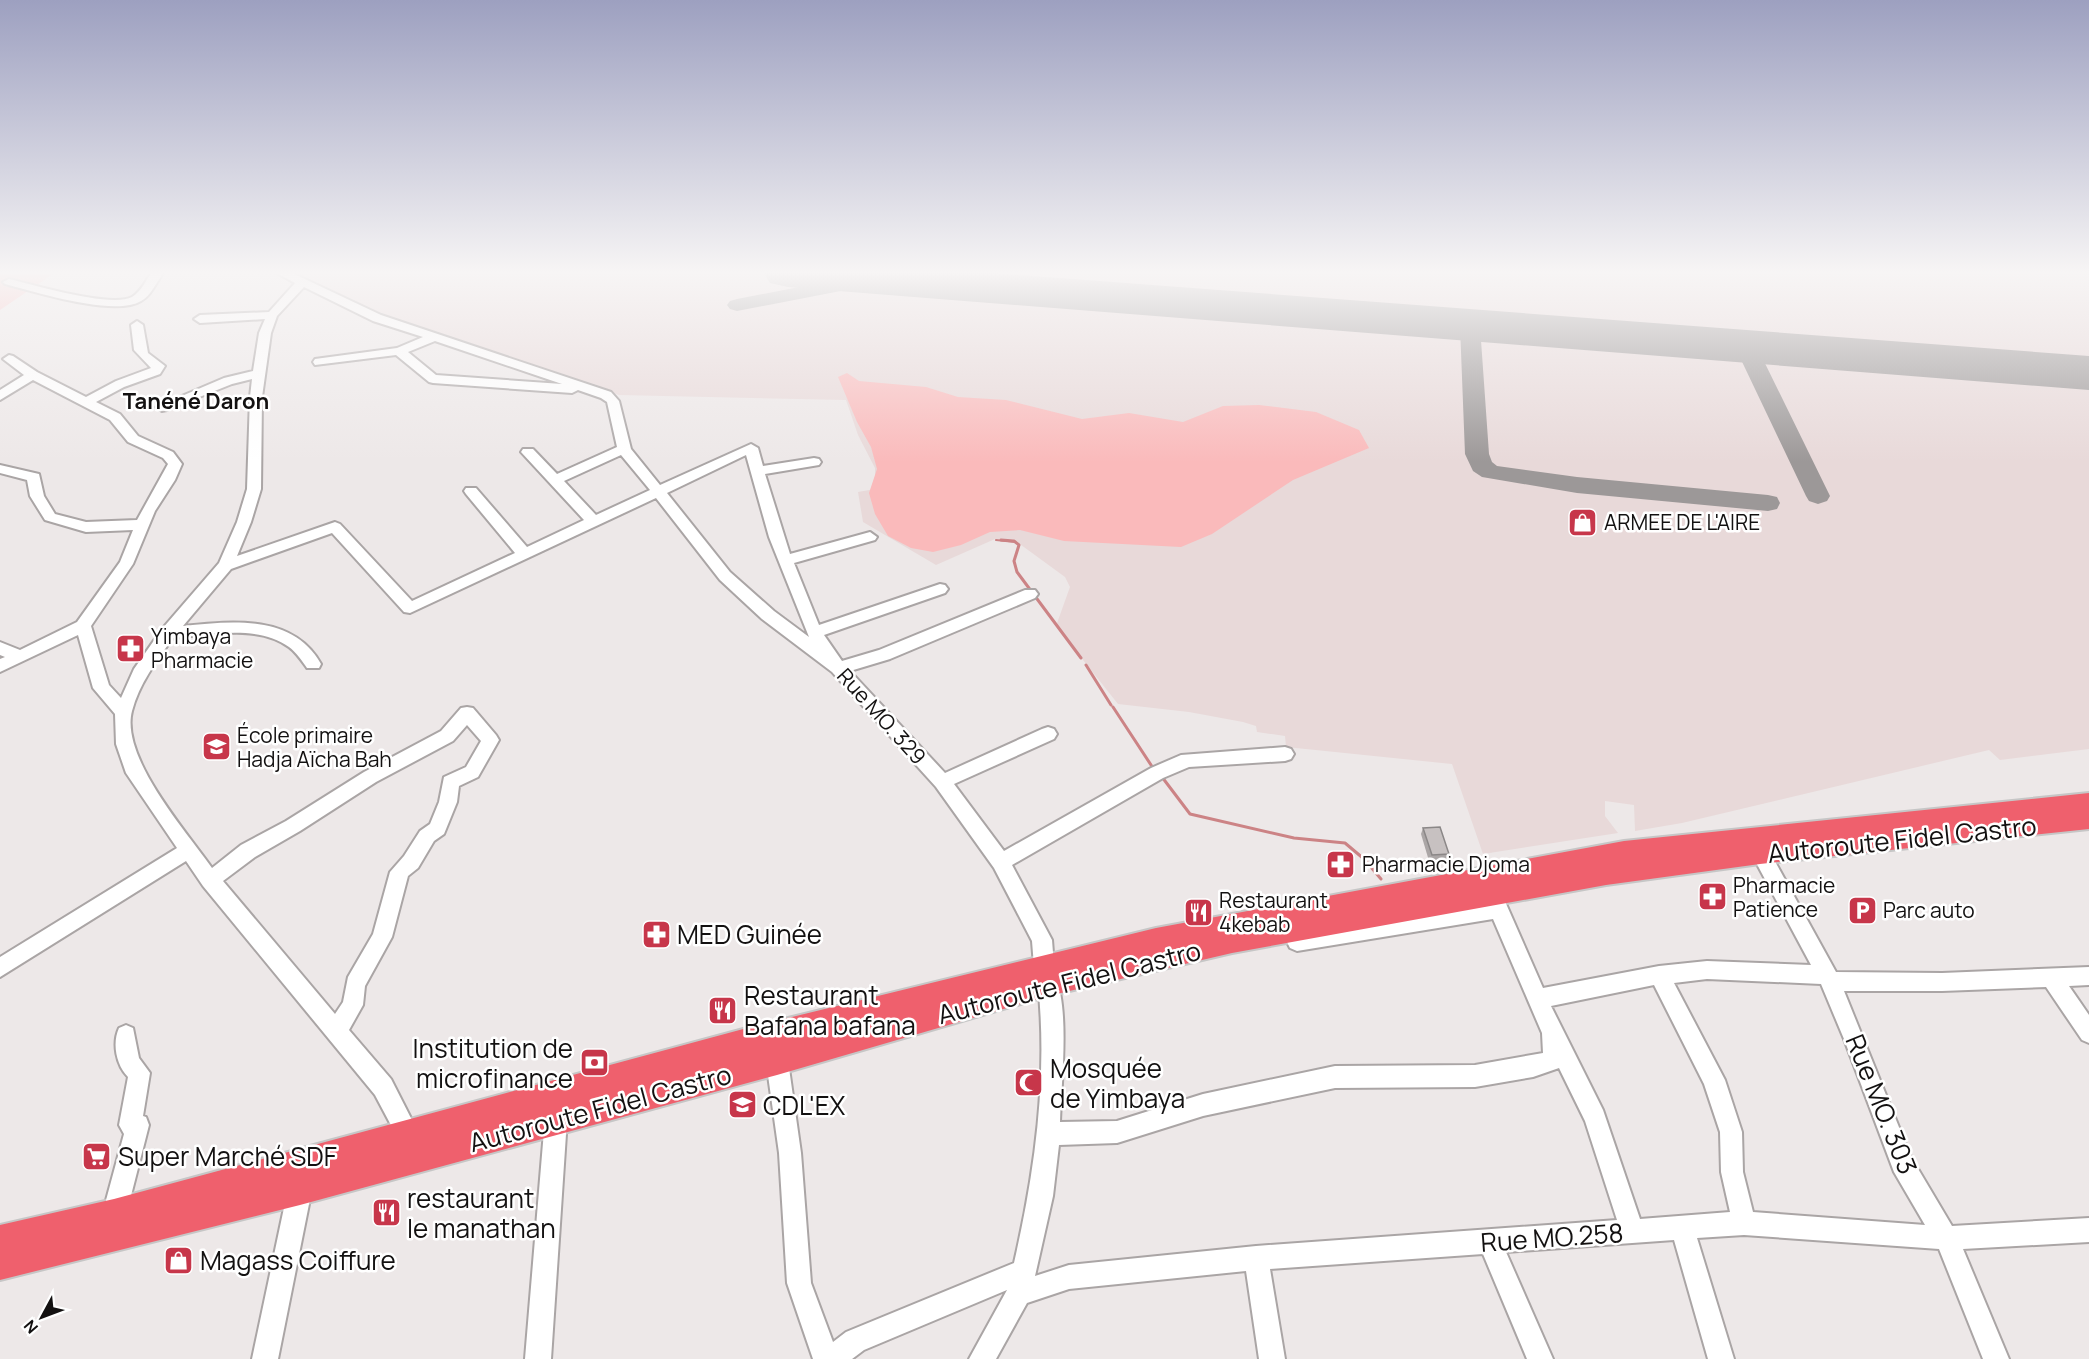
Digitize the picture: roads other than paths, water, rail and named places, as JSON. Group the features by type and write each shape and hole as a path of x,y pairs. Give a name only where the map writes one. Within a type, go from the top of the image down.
{"highway":[{"name":"Autoroute Fidel Castro","path":"0,1264 300,1189 777,1061 1156,940 1624,852 2089,803"},
{"name":"Autoroute Fidel Castro","path":"0,1241 114,1215 747,1042 1046,974 1232,941 1496,903 1606,874 1760,853 2089,819"}],"street":[{"path":"86,402 120,384 156,371 159,366 147,360 138,348 137,335"},
{"path":"265,335 256,397 254,489 244,522 226,565 168,633 140,673 123,712 125,744 135,773 210,880 383,1087 409,1136"},
{"path":"430,335 597,391 613,401 624,448 631,461 659,492 725,576 768,615 838,668 884,655 1030,594"},
{"path":"319,362 399,351 435,337"},
{"path":"399,351 434,379 597,391"},
{"path":"0,666 83,626 93,607 127,563 153,503 171,480 175,464 168,455 133,439 115,417 33,375 9,359"},
{"path":"162,407 228,381 259,373"},
{"path":"0,396 33,375"},
{"path":"555,480 624,448"},
{"name":"Rue MO. 329","path":"659,492 751,448 776,537 814,633 838,668 942,782 1001,862 1042,940 1052,1019 1049,1134 1041,1196 1022,1282 982,1359"},
{"path":"528,452 594,522"},
{"path":"758,471 814,462"},
{"path":"0,469 34,477 37,496 50,517 86,527 142,525"},
{"path":"0,484 15,473"},
{"path":"471,491 525,555"},
{"path":"226,565 335,527 410,608 659,492"},
{"path":"785,560 870,537"},
{"path":"814,633 940,589"},
{"path":"83,626 101,688 123,712"},
{"path":"168,633 231,628 274,634 295,643 313,664"},
{"path":"0,648 19,656"},
{"path":"210,880 248,851 370,777 447,736 467,713 490,740 472,772 450,782 448,802 437,829 427,837 411,862 400,872 382,937 355,984 353,1005 336,1031"},
{"path":"942,782 1048,734"},
{"path":"1001,862 1157,773 1187,760 1285,753"},
{"path":"0,968 123,889 189,850"},
{"name":"Rue MO. 303","path":"1760,853 1829,978 1855,1039 1902,1164 1946,1238 1996,1359"},
{"path":"1297,942 1496,903 1553,1033 1595,1118 1633,1232"},
{"path":"1538,999 1659,975 1707,970 1942,982 2089,976"},
{"path":"1659,975 1718,1090 1731,1132 1731,1173 1744,1223"},
{"path":"2052,979 2089,1033"},
{"path":"1049,1134 1117,1132 1203,1105 1335,1077 1475,1076 1533,1067 1554,1060 1553,1033"},
{"path":"114,1215 138,1125 130,1125 139,1073 129,1063 126,1035"},
{"path":"777,1061 790,1153 799,1283 826,1359"},
{"path":"538,1359 556,1119"},
{"path":"265,1359 300,1189"},
{"name":"Rue MO.258","path":"831,1359 855,1341 1022,1282 1069,1277 1256,1258 1744,1223 1946,1238 2089,1230"},
{"path":"1682,1228 1721,1359"},
{"path":"1490,1242 1540,1359"},
{"path":"1256,1258 1272,1359"}],"waterway":[{"path":"996,540 1015,542"},
{"path":"1001,540 1014,541 1019,545 1014,561 1017,572 1081,658"},
{"path":"1086,665 1111,705"},
{"path":"1113,707 1153,768"},
{"path":"1162,777 1190,814 1294,838 1345,843 1364,859 1381,879"}],"place":[{"name":"ARMEE DE L'AIRE","path":"1583,522"},
{"name":"Yimbaya Pharmacie","path":"130,648"},
{"name":"École primaire Hadja Aïcha Bah","path":"216,747"},
{"name":"Pharmacie Djoma","path":"1341,864"},
{"name":"Pharmacie Patience","path":"1712,897"},
{"name":"Parc auto","path":"1862,910"},
{"name":"Restaurant 4kebab","path":"1198,912"},
{"name":"MED Guinée","path":"656,934"},
{"name":"Restaurant Bafana bafana","path":"723,1010"},
{"name":"Institution de microfinance","path":"594,1063"},
{"name":"Mosquée de Yimbaya","path":"1029,1083"},
{"name":"CDL'EX","path":"742,1105"},
{"name":"Super Marché SDF","path":"97,1156"},
{"name":"restaurant le manathan","path":"386,1213"},
{"name":"Magass Coiffure","path":"179,1260"}],"district":[{"name":"Tanéné Daron","path":"196,401"}]}
